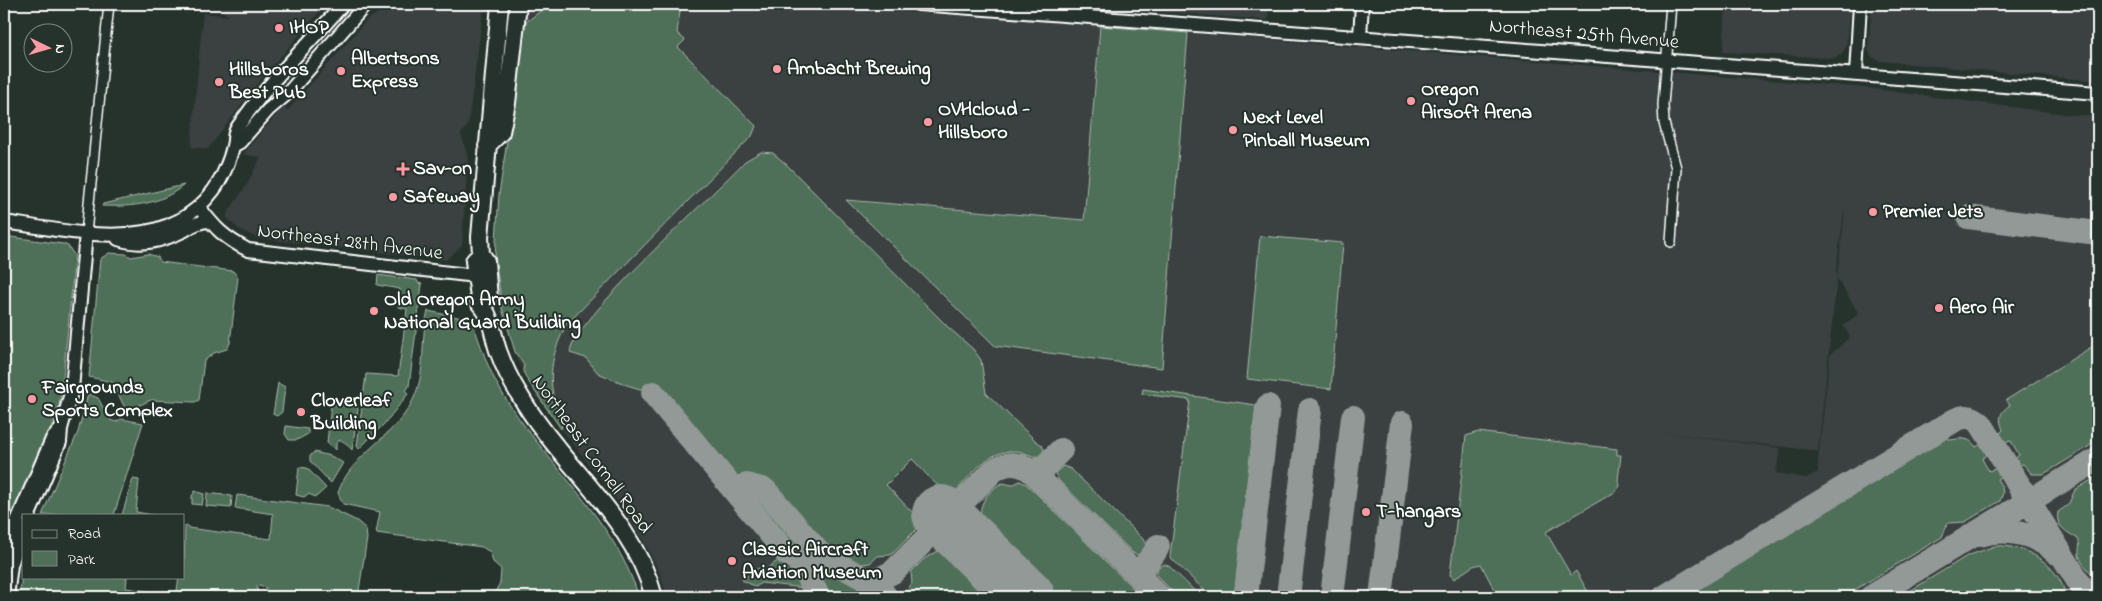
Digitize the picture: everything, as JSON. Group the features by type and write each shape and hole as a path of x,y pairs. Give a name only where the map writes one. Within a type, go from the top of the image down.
{"highway":[{"name":"Northeast Cornell Road","path":"486,310 490,302 486,261 481,254 487,146 500,4"},
{"path":"487,146 501,132 507,103 518,4"},
{"name":"Northeast Cornell Road","path":"481,254 474,261 480,304 486,310 500,355 514,387 550,440 608,509 635,552 654,597"}],"main road":[{"path":"4,222 111,236 124,236 177,221 199,207 215,187 233,146 234,133 250,109 343,4"},
{"path":"233,146 240,142 268,110 288,93 366,4"},
{"name":"Northeast 25th Avenue","path":"918,4 2098,93"},
{"path":"1360,36 1362,4"},
{"path":"1856,74 1860,4"},
{"name":"Northeast 28th Avenue","path":"199,207 229,240 248,250 476,276"},
{"path":"111,236 136,244 146,244 160,240 200,222 210,221"},
{"path":"29,514 60,442 61,428 72,389 86,233"},
{"path":"4,558 11,535 52,439 61,428"},
{"path":"8,597 11,565 22,533"}],"street":[{"path":"86,233 109,4"},
{"path":"1671,4 1663,105 1664,123 1676,168 1671,242"}],"shaded area":[{"path":"214,4 326,4 258,83 208,149 191,147 203,13 229,16"},
{"path":"392,4 477,4 483,11 468,125 461,134 468,158 462,245 446,260 257,238 239,229 227,218 227,214 246,186 261,157 243,154 283,107 288,110 367,20"},
{"path":"526,4 802,4 1100,26 1084,220 848,200 1162,368 1188,33 1866,88 2098,117 2098,597 667,597 661,576 648,549 625,511 537,397 517,359 501,311 495,256 499,194 524,7","holes":["1844,212 1845,212 1837,278 1836,270","1343,243 1331,390 1248,379","1837,278 1859,314 1843,325 1850,337 1830,355 1818,472 1806,478 1776,473 1780,448 1658,432 1818,451"]},
{"path":"1052,4 1269,4 1268,20"},
{"path":"1726,4 1850,4 1846,47 1842,54 1833,58 1723,52"},
{"path":"1872,4 2098,4 2098,81 1880,61 1872,57 1868,50"}],"green space":[{"path":"546,4 681,4 677,33 685,40 678,47 756,126 752,136 567,324 558,343 552,372 553,393 561,419 561,429 526,378 523,370 524,365 515,352 502,308 495,256 499,194 512,108 520,27 543,9"},
{"path":"1100,26 1188,33 1162,368 995,346 846,200 1084,220"},
{"path":"761,152 773,153 787,165 949,328 973,349 981,360 986,393 1042,445 1044,450 1041,456 1015,451 997,454 981,464 956,491 950,492 933,481 912,459 886,485 918,518 919,527 893,553 878,556 870,563 855,565 839,559 821,548 773,489 763,483 733,475 687,416 668,395 657,388 640,389 598,373 586,358 570,353 577,337 618,287 745,161"},
{"path":"184,185 175,192 155,201 135,205 102,206 103,204"},
{"name":"Fairgrounds Sports Complex","path":"4,236 63,244 68,246 75,256 58,411 4,539"},
{"path":"1260,236 1343,243 1331,389 1247,379"},
{"path":"109,253 126,254 131,257 148,254 158,257 160,262 233,271 238,277 230,343 227,349 214,353 204,361 199,400 195,402 151,400 131,409 125,408 112,382 89,377 100,259"},
{"path":"378,275 417,280 418,283 422,284 409,386 406,391 408,394 385,423 359,449 357,446 366,374 398,376 407,309 398,307 400,289 377,285"},
{"path":"428,311 472,320 496,383 518,417 595,515 613,541 628,568 639,597 492,597 500,583 501,569 493,562 490,552 482,547 376,533 380,512 343,504 338,493 350,470 398,422 413,399 421,374 425,324"},
{"path":"2098,343 2098,439 2043,474 2032,474 2023,464 2018,466 2014,459 2019,455 2011,441 2004,443 1999,434 2003,430 2001,416 2010,405 2006,400"},
{"path":"278,383 285,387 282,412 277,416 273,414"},
{"path":"1143,389 1256,405 1234,597 1211,597 1170,557 1190,400 1142,394"},
{"path":"88,394 98,398 110,420 116,422 121,419 143,423 114,514 42,514 78,432"},
{"path":"331,404 357,407 358,409 352,450 339,440 336,444 336,450 327,443"},
{"path":"286,426 308,429 308,434 297,440 289,440 285,434"},
{"path":"1478,432 1617,449 1617,455 1621,455 1618,480 1620,486 1615,492 1546,532 1571,575 1576,571 1591,597 1498,597 1481,564 1473,566 1454,579 1450,575 1466,436"},
{"path":"1945,437 1951,440 1968,440 1976,447 1982,443 1988,454 1982,459 1989,471 1997,468 2002,476 1997,479 2003,493 2000,501 1965,522 1948,523 1942,537 1843,597 1679,597"},
{"path":"314,452 331,456 343,463 331,483 310,461 310,456"},
{"path":"1063,466 1071,469 1143,539 1146,545 1143,552 1138,555 1133,553 1058,480 1055,473"},
{"path":"299,467 307,468 326,488 316,497 308,494 304,497 296,495"},
{"path":"2098,476 2098,580 2080,559 2078,539 2060,526 2058,512 2068,505 2075,490"},
{"path":"133,479 139,480 136,512 147,514 122,514"},
{"path":"1020,481 1038,495 1142,597 1054,597 995,536 991,523 984,520 981,515 984,500 995,488 1003,483 1012,485"},
{"path":"195,491 204,494 202,505 192,504 192,496"},
{"path":"745,491 757,491 766,497 810,550 801,551 792,547"},
{"path":"207,493 232,496 231,508 206,506"},
{"path":"237,495 328,507 357,521 366,529 367,538 358,597 302,597 288,595 288,597 262,597 265,596 266,588 260,585 257,586 258,597 176,597 179,578 185,578 185,526 188,526 188,528 271,539 273,514 235,508"},
{"path":"1995,546 2007,546 2018,549 2040,559 2057,575 2066,597 1900,597 1967,556"},
{"path":"938,551 943,551 950,555 953,564 968,566 999,597 903,597 912,583 911,572 924,559"},
{"path":"779,560 793,565 807,590 804,588 761,583 756,587 742,580 758,568 763,571"},
{"path":"820,564 851,581 862,597 826,597 810,569 810,566"},
{"path":"1165,564 1201,597 1178,597 1156,575 1158,567"},
{"path":"22,577 127,578 126,588 167,594 166,597 134,597 105,593 104,597 19,597"}],"taxiway":[{"path":"1968,217 2098,233"},
{"path":"653,393 787,554 802,559 818,558 829,560"},
{"path":"1246,597 1268,406"},
{"path":"1288,597 1310,410"},
{"path":"1332,597 1353,417"},
{"path":"1664,597 1962,417 1975,419 1981,424 2088,597"},
{"path":"1381,597 1402,423"},
{"path":"1030,470 1041,470 1061,450"},
{"path":"1871,597 2098,459"},
{"path":"864,578 879,579 893,572 993,471 1002,466 1016,464 1030,470 1160,597"},
{"path":"734,489 747,485 765,490 821,555 878,586 886,597"},
{"path":"1979,535 2010,532 2030,536 2057,553"},
{"path":"1145,582 1142,572 1158,546"},
{"path":"797,559 819,597"}],"runway":[{"path":"941,514 1026,597"}],"place":[{"name":"IHOP","path":"279,28"},
{"name":"Ambacht Brewing","path":"777,69"},
{"name":"Albertsons Express","path":"341,71"},
{"name":"Hillsboros Best Pub","path":"219,82"},
{"name":"Oregon Airsoft Arena","path":"1411,101"},
{"name":"OVHcloud - Hillsboro","path":"928,122"},
{"name":"Next Level Pinball Museum","path":"1233,130"},
{"name":"Sav-on","path":"403,169"},
{"name":"Safeway","path":"393,197"},
{"name":"Premier Jets","path":"1873,212"},
{"name":"Aero Air","path":"1939,308"},
{"name":"Old Oregon Army National Guard Building","path":"374,311"},
{"name":"Fairgrounds Sports Complex","path":"32,399"},
{"name":"Cloverleaf Building","path":"301,412"},
{"name":"T-hangars","path":"1366,512"},
{"name":"Classic Aircraft Aviation Museum","path":"732,561"}]}
